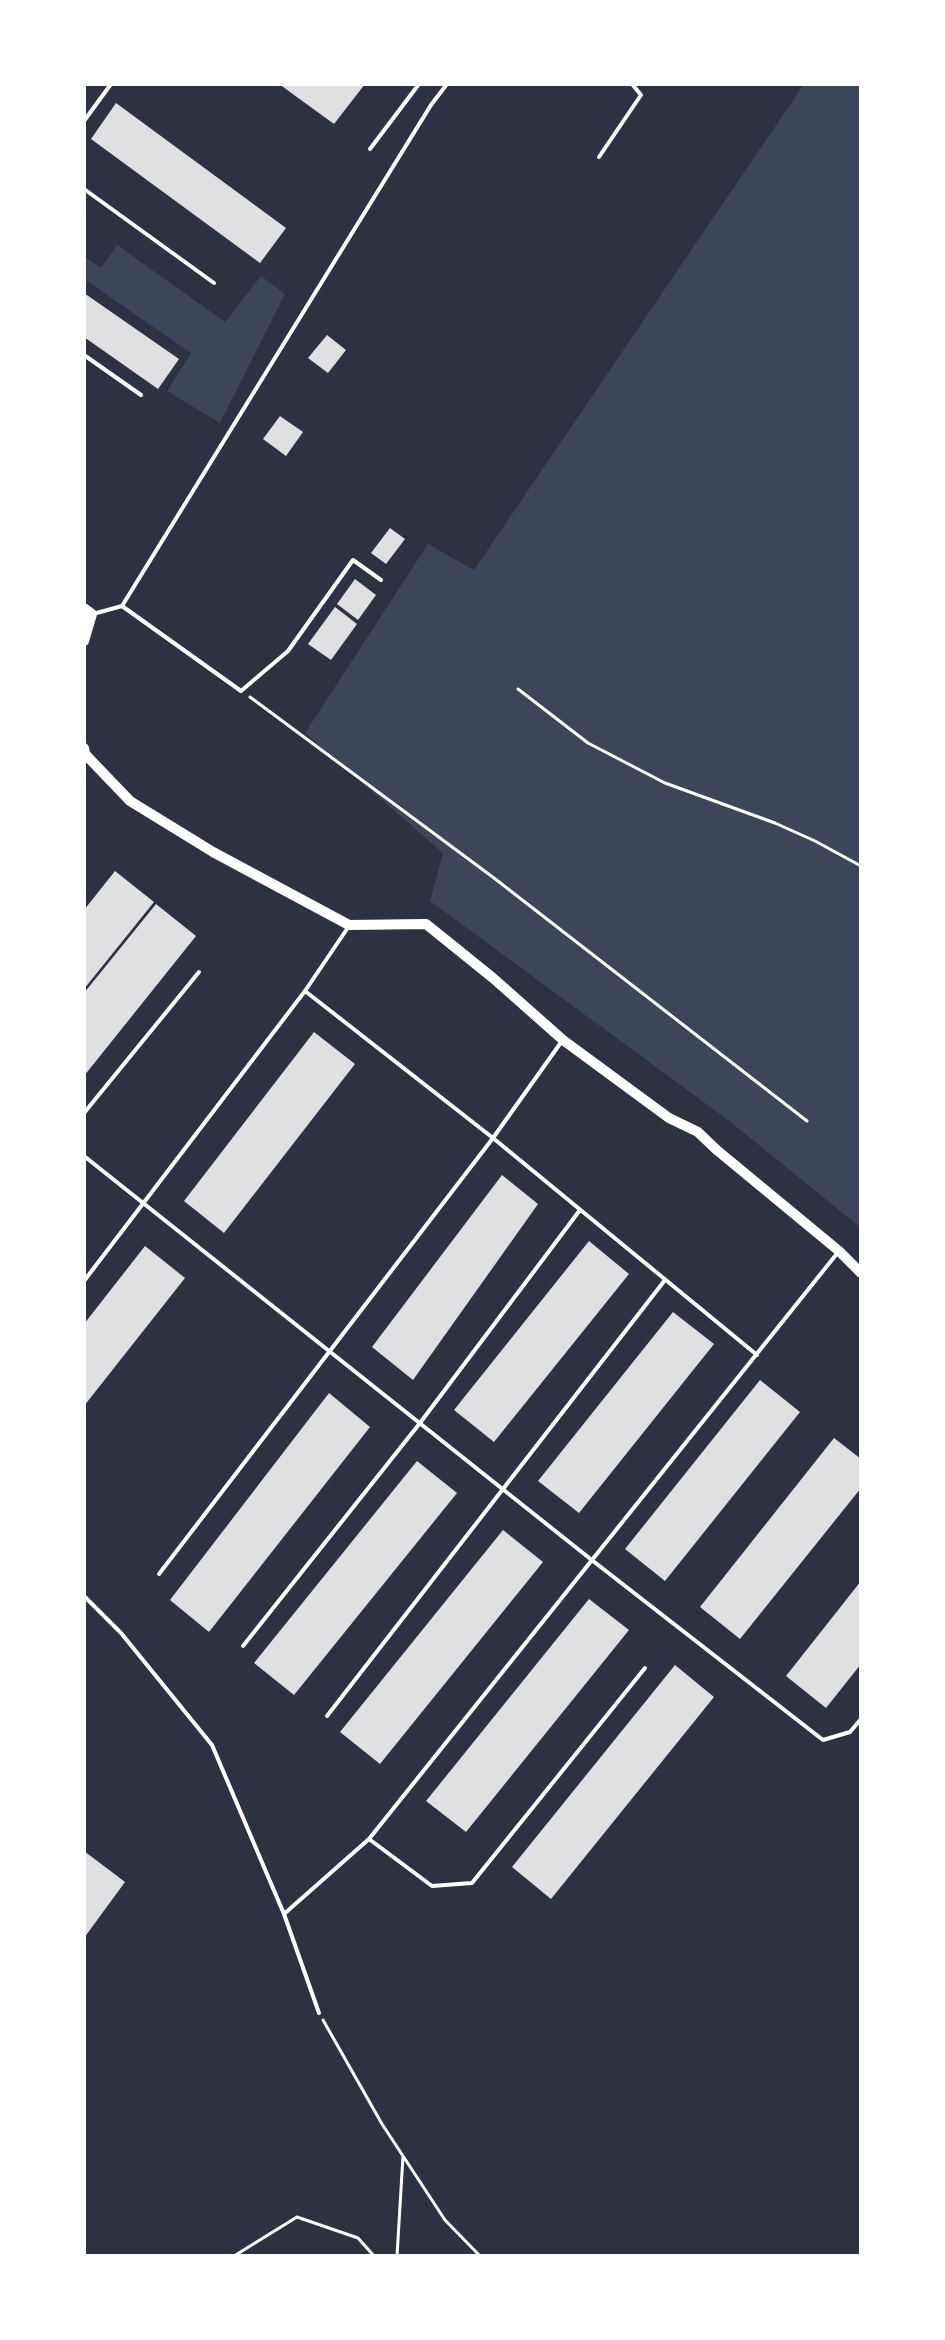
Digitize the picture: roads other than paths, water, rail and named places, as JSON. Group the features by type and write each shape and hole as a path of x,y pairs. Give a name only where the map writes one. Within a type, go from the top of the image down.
{"street":[{"path":"84,641 88,611"},
{"path":"84,748 85,754 130,801 213,852 349,925 426,924 493,978 562,1040 669,1118 698,1131 718,1151 839,1251 861,1273"}],"lane":[{"path":"84,121 111,84"},
{"path":"370,149 418,84"},
{"path":"122,606 431,105 447,84"},
{"path":"599,157 642,95 632,84"},
{"path":"84,189 214,283"},
{"path":"84,355 141,395"},
{"path":"88,611 122,606 242,691 288,651 353,560 381,580"},
{"path":"84,1281 305,991 349,925"},
{"path":"84,1113 199,972"},
{"path":"305,991 493,1138 757,1355"},
{"path":"159,1574 493,1138 562,1040"},
{"path":"84,1156 593,1561 823,1740 850,1732 861,1719"},
{"path":"243,1646 420,1423 580,1210"},
{"path":"284,1914 369,1839 839,1251"},
{"path":"327,1716 665,1280"},
{"path":"84,1596 121,1632 212,1745 284,1914 319,2013"},
{"path":"369,1839 432,1886 471,1883 645,1668"}]}
